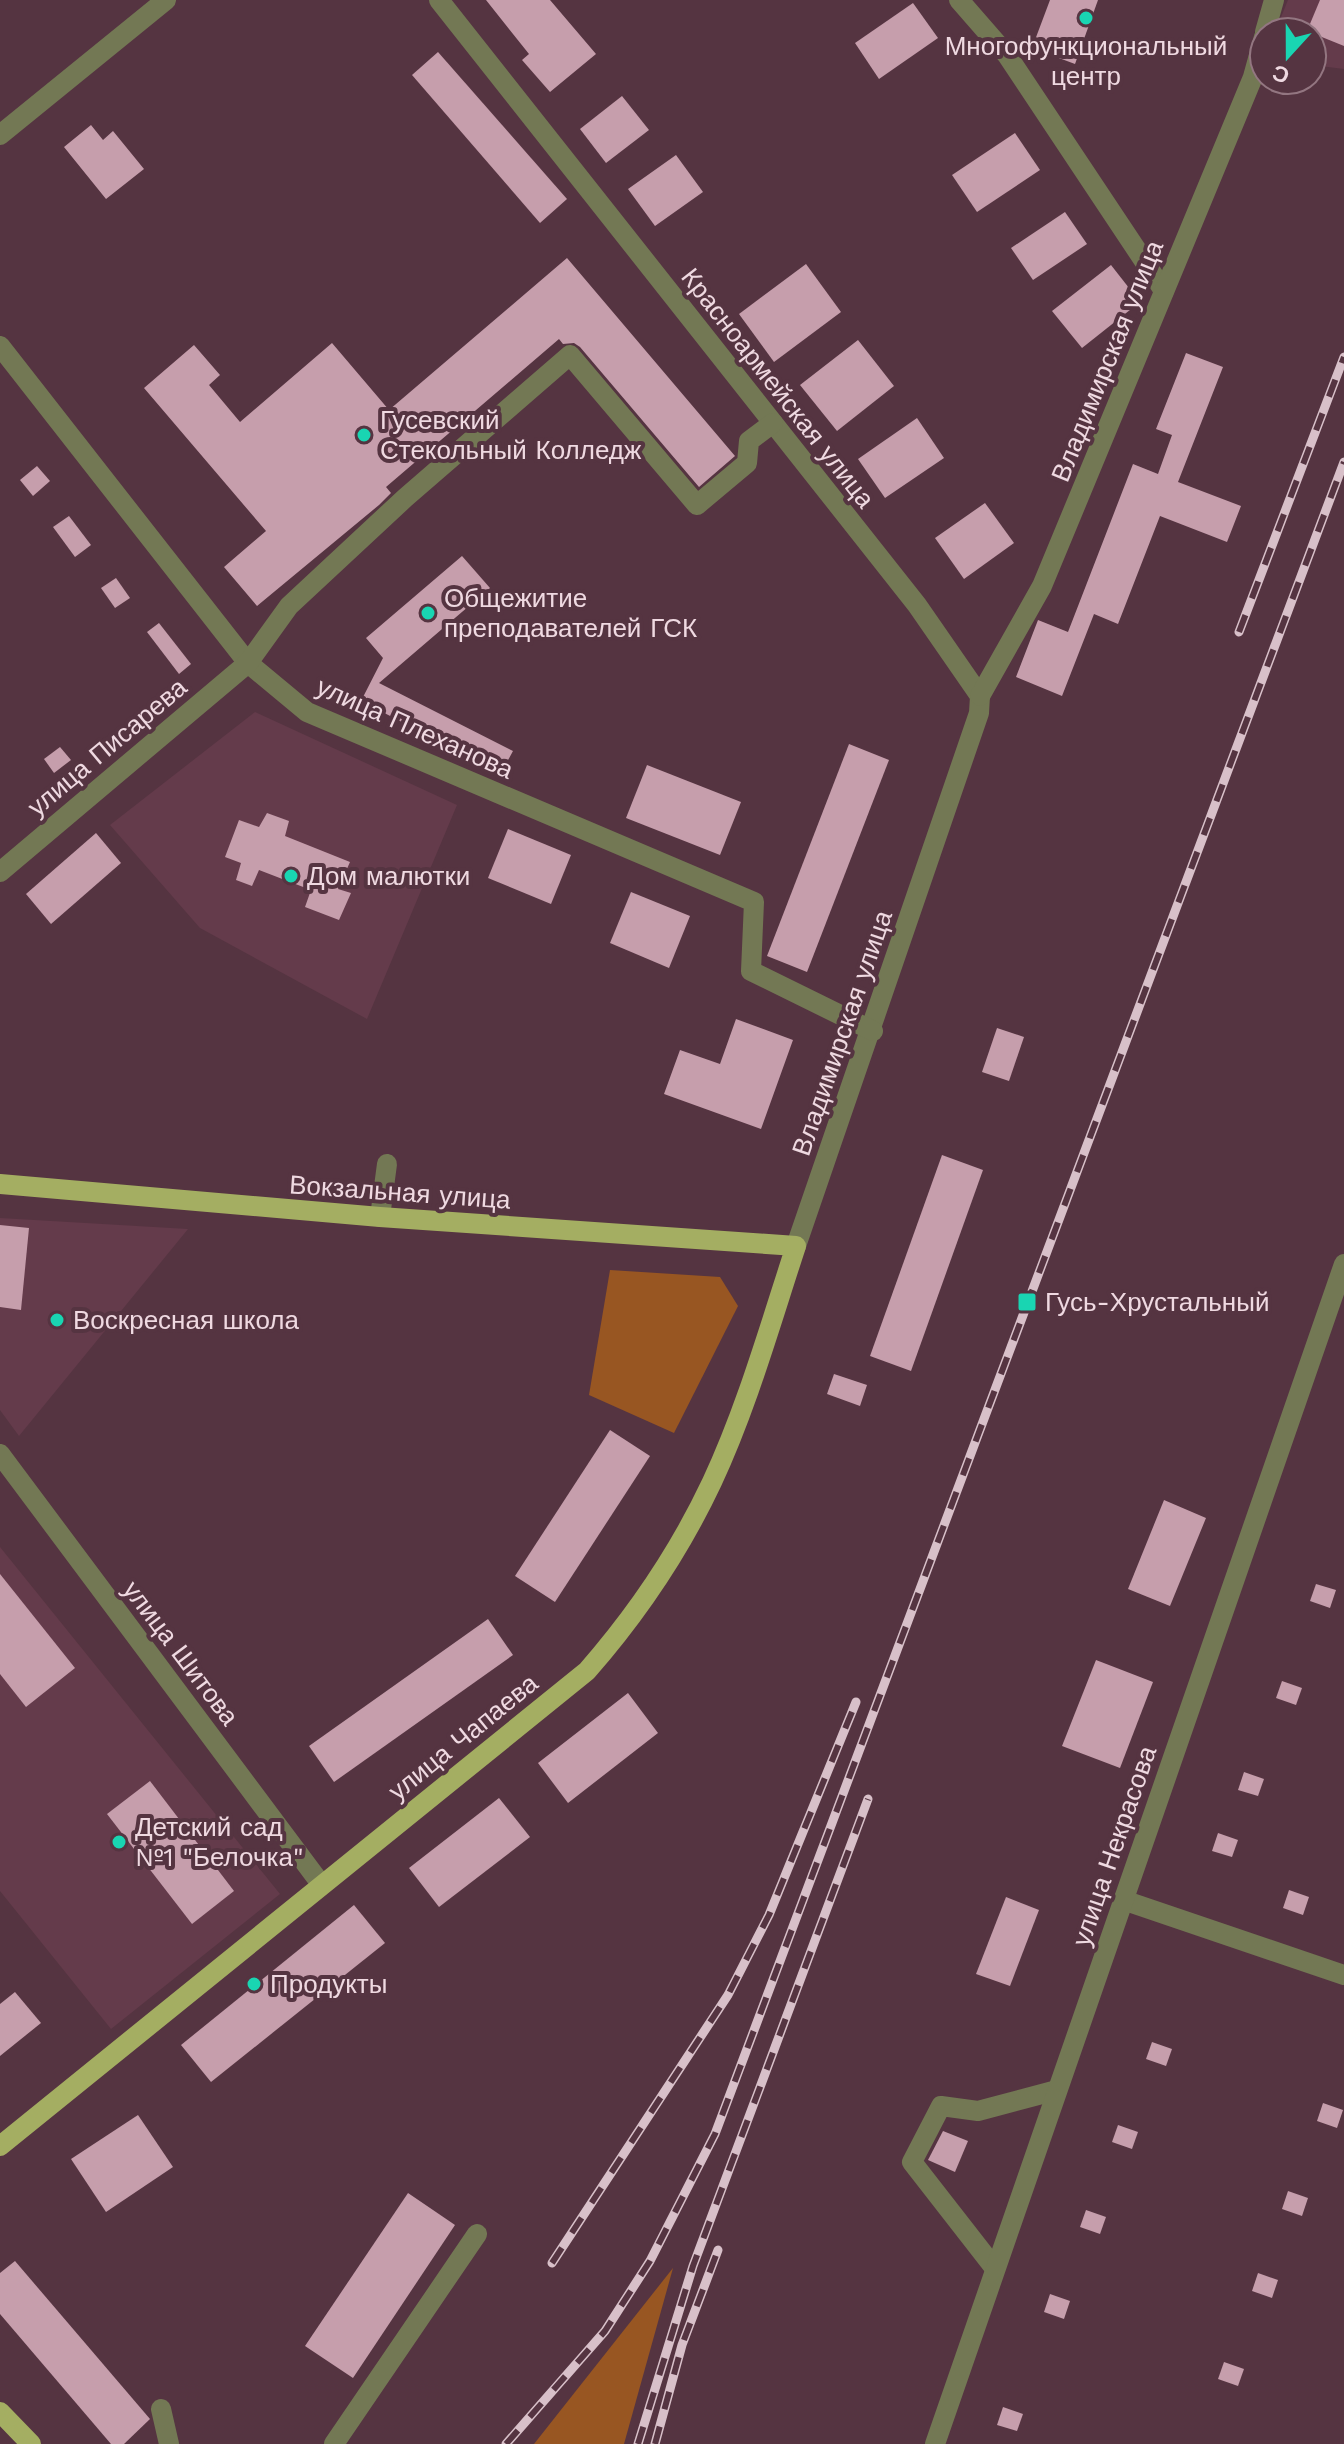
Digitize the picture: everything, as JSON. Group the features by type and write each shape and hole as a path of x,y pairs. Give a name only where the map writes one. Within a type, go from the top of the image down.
{"main road":[{"name":"Вокзальная улица","path":"0,1184 380,1217 796,1246"},
{"name":"улица Чапаева","path":"0,2146 587,1671 625,1627 711,1484 740,1414 796,1246"},
{"path":"0,2412 31,2444"}],"street":[{"path":"0,135 166,0"},
{"name":"Красноармейская улица","path":"439,0 917,605 980,696"},
{"path":"959,0 1007,55 1164,291"},
{"name":"Владимирская улица","path":"796,1246 873,1031 979,713 980,696 1042,586 1248,89"},
{"name":"улица Плеханова","path":"0,346 248,663 307,712 754,902 751,971 873,1031"},
{"name":"улица Писарева","path":"0,872 248,663 289,606 405,498 570,355 697,505 747,463 749,441 773,423"},
{"path":"380,1217 387,1164"},
{"name":"улица Некрасова","path":"935,2444 993,2266 1344,1264"},
{"name":"улица Шитова","path":"0,1454 321,1884"},
{"path":"1123,1900 1344,1975"},
{"path":"993,2266 912,2162 941,2106 978,2111 1057,2090"},
{"path":"334,2444 477,2234"},
{"path":"161,2409 169,2444"}],"shaded area":[{"path":"1288,0 1344,0 1344,69 1328,67 1328,16 1282,16"},
{"name":"Дом малютки","path":"255,712 457,805 367,1019 200,928 110,825"},
{"name":"Воскресная школа","path":"0,1218 188,1229 19,1436 0,1410"},
{"path":"610,1270 720,1277 738,1306 674,1433 589,1395"},
{"name":"Детский сад №1 \"Белочка\"","path":"0,1547 280,1894 111,2029 0,1891"},
{"path":"673,2268 624,2444 534,2444"}],"building":[{"path":"486,0 550,0 596,54 550,92 522,60 529,54"},
{"path":"1050,0 1098,0 1075,64 1032,48"},
{"path":"1320,0 1344,0 1344,46 1328,40 1328,16 1313,16"},
{"path":"913,3 938,38 879,79 855,43"},
{"path":"438,52 567,199 540,223 412,75"},
{"path":"622,96 649,130 606,163 580,129"},
{"path":"91,125 103,140 113,131 144,169 106,199 64,147"},
{"path":"1015,133 1040,170 977,212 952,175"},
{"path":"676,155 703,192 655,226 628,189"},
{"path":"1065,212 1087,244 1033,280 1011,248"},
{"name":"Гусевский Стекольный Колледж","path":"567,258 735,456 699,487 580,347 574,343 563,344 559,339 386,487 391,493 379,505 257,606 224,567 266,531 144,388 194,345 220,375 209,385 240,422 332,343 389,410"},
{"path":"806,264 841,312 774,362 739,314"},
{"path":"1111,265 1140,302 1082,348 1052,311"},
{"path":"858,340 894,386 837,431 800,385"},
{"path":"1186,353 1223,367 1178,482 1241,506 1227,542 1160,516 1118,624 1094,614 1062,696 1016,677 1038,620 1068,632 1133,464 1158,474 1172,435 1156,429"},
{"path":"917,418 944,458 885,498 858,459"},
{"path":"37,466 50,481 33,496 20,480"},
{"path":"985,503 1014,543 964,579 935,538"},
{"path":"69,516 91,545 75,557 53,527"},
{"path":"462,556 490,588 379,683 513,751 501,773 361,701 383,658 366,638"},
{"path":"116,578 130,598 115,608 101,588"},
{"path":"159,623 191,664 179,674 147,632"},
{"path":"849,744 889,760 807,972 767,956"},
{"path":"60,747 71,760 54,773 44,759"},
{"path":"647,765 741,802 720,855 626,818"},
{"path":"267,813 289,821 285,836 350,862 338,889 351,893 339,920 305,907 311,890 259,870 252,886 236,880 241,863 225,857 239,820 259,827"},
{"path":"508,829 571,855 551,904 488,878"},
{"path":"96,833 121,863 51,924 26,894"},
{"path":"631,892 690,916 669,968 610,943"},
{"path":"736,1019 793,1040 761,1129 664,1094 680,1050 720,1064"},
{"path":"997,1028 1024,1037 1009,1081 982,1072"},
{"path":"942,1155 983,1170 911,1371 870,1356"},
{"path":"0,1225 29,1228 21,1310 0,1307"},
{"path":"834,1374 867,1385 860,1406 827,1394"},
{"path":"610,1430 650,1456 555,1602 515,1576"},
{"path":"1164,1500 1206,1518 1170,1606 1128,1589"},
{"path":"0,1574 75,1668 26,1707 0,1674"},
{"path":"1316,1584 1336,1590 1330,1608 1310,1601"},
{"path":"488,1619 513,1655 334,1782 309,1746"},
{"path":"1096,1660 1153,1682 1120,1768 1062,1746"},
{"path":"1282,1681 1302,1688 1296,1705 1276,1698"},
{"path":"628,1693 658,1733 568,1803 538,1763"},
{"path":"1244,1772 1264,1779 1258,1796 1238,1790"},
{"path":"150,1781 234,1891 192,1924 107,1814"},
{"path":"499,1798 530,1837 439,1907 409,1868"},
{"path":"1218,1833 1238,1840 1232,1857 1212,1851"},
{"path":"1289,1890 1309,1897 1303,1915 1283,1908"},
{"path":"1006,1897 1039,1910 1010,1986 976,1974"},
{"path":"354,1905 385,1943 211,2082 181,2045"},
{"path":"15,1992 41,2023 0,2056 0,2004"},
{"path":"1152,2042 1172,2049 1166,2066 1146,2059"},
{"path":"1323,2103 1343,2110 1337,2128 1317,2121"},
{"path":"138,2115 173,2167 106,2212 71,2159"},
{"path":"1118,2125 1138,2132 1132,2149 1112,2142"},
{"path":"943,2131 968,2141 955,2172 928,2160"},
{"path":"1288,2191 1308,2198 1302,2216 1282,2209"},
{"path":"408,2193 455,2225 353,2378 305,2346"},
{"path":"1086,2210 1106,2217 1100,2234 1080,2227"},
{"path":"15,2261 150,2419 124,2444 111,2444 0,2314 0,2273"},
{"path":"1258,2273 1278,2280 1272,2298 1252,2291"},
{"path":"1050,2294 1070,2301 1064,2319 1044,2312"},
{"path":"1224,2362 1244,2369 1238,2386 1218,2379"},
{"path":"1003,2407 1023,2414 1017,2431 997,2425"}],"railway":[{"path":"1239,632 1344,357"},
{"path":"506,2444 605,2331 650,2261 715,2134 1344,462"},
{"path":"552,2263 728,1995 769,1915 856,1702"},
{"path":"638,2444 693,2266 868,1799"},
{"path":"655,2444 682,2345 718,2250"}],"place":[{"name":"Многофункциональный центр","path":"1086,18"},
{"name":"Гусевский Стекольный Колледж","path":"364,435"},
{"name":"Общежитие преподавателей ГСК","path":"428,613"},
{"name":"Дом малютки","path":"291,876"},
{"name":"Гусь-Хрустальный","path":"1027,1302"},
{"name":"Воскресная школа","path":"57,1320"},
{"name":"Детский сад №1 \"Белочка\"","path":"119,1842"},
{"name":"Продукты","path":"254,1984"}]}
